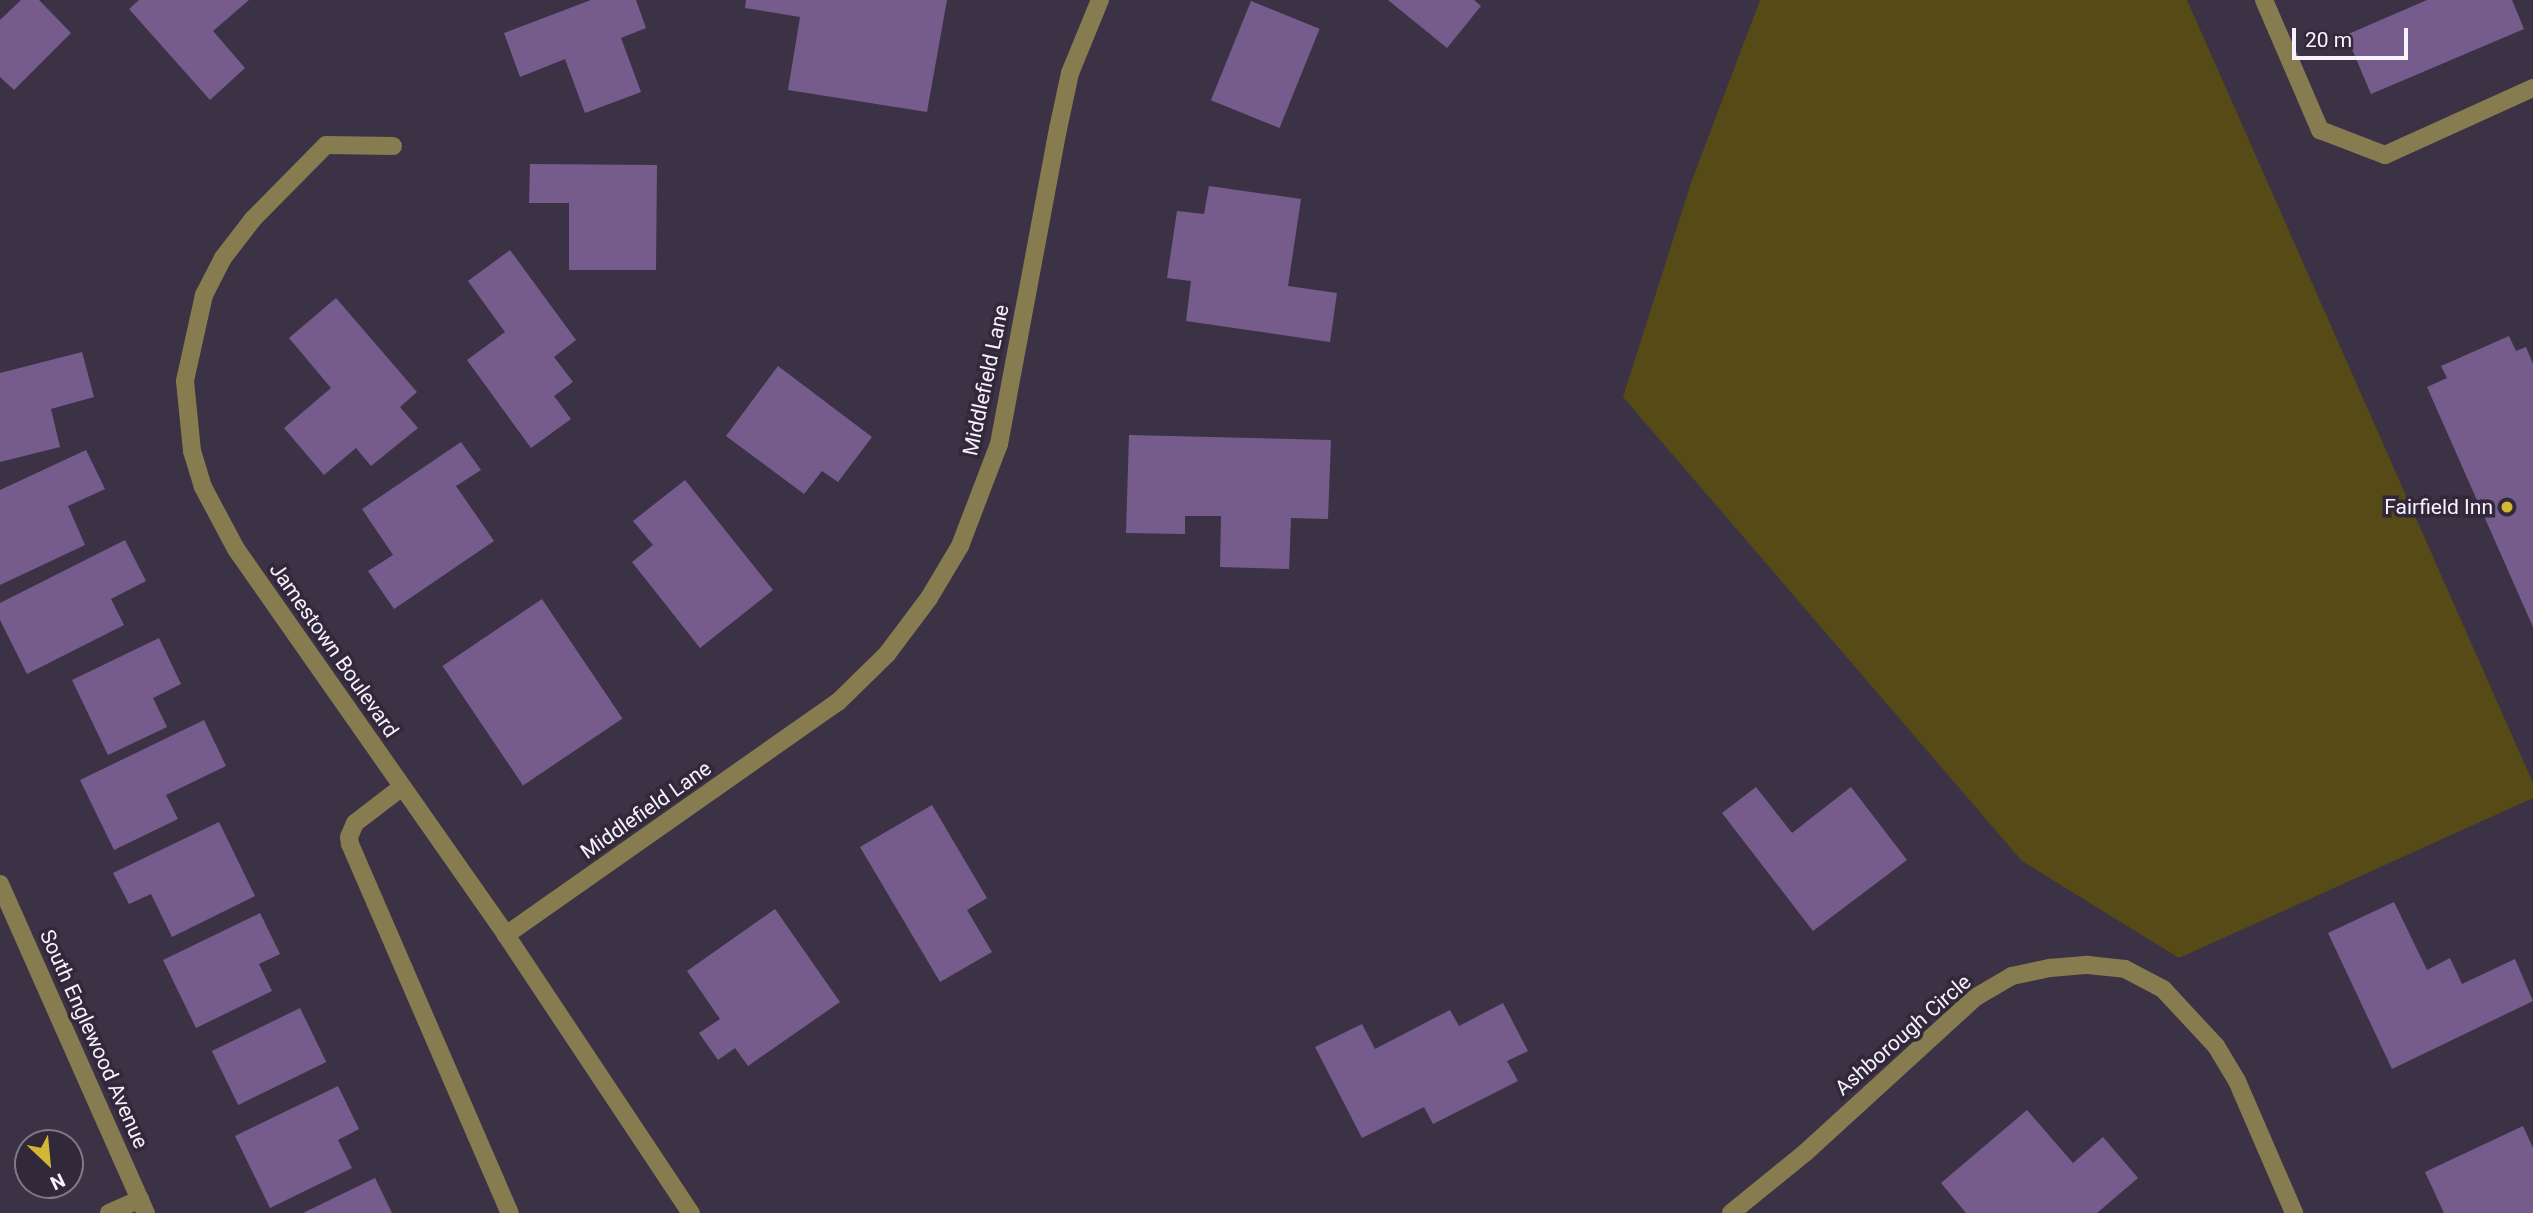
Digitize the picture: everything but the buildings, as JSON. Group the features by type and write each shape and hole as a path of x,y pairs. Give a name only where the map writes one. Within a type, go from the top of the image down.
{"street":[{"name":"Middlefield Lane","path":"506,936 838,702 887,654 929,598 960,546 999,444 1070,73 1100,0"},
{"path":"2264,0 2320,130 2385,155 2533,88"},
{"name":"Jamestown Boulevard","path":"393,146 326,145 253,219 223,258 204,295 185,381 192,452 218,517 269,597 506,936 691,1213"},
{"path":"402,787 355,823 349,837 350,845 510,1213"},
{"name":"South Englewood Avenue","path":"0,884 143,1206"},
{"name":"Ashborough Circle","path":"1731,1213 1806,1152 1976,997 2012,976 2050,968 2088,965 2125,969 2163,989 2194,1019 2216,1046 2237,1081 2294,1213"},
{"path":"109,1213 143,1206"}],"shaded area":[{"path":"1760,0 2187,0 2533,783 2533,798 2179,958 2022,861 1623,397 1691,183"}],"place":[{"name":"Fairfield Inn","path":"2507,507"}]}
